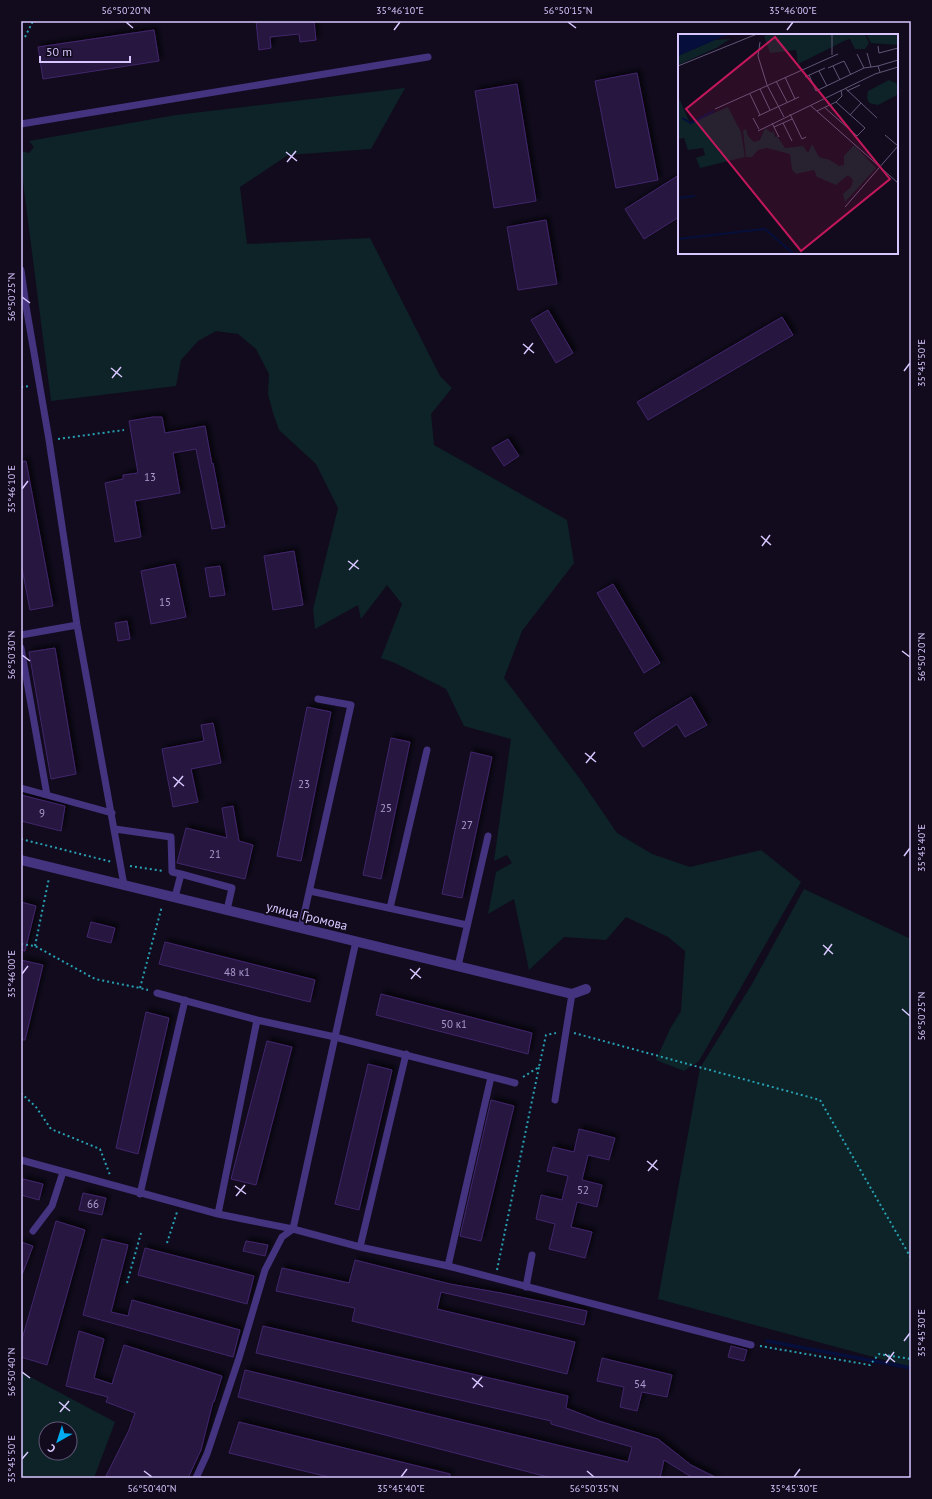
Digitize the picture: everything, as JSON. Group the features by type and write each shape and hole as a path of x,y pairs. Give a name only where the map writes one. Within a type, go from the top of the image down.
{"street":[{"name":"улица Громова","path":"21,860 572,994"},
{"path":"572,994 586,988"}],"lane":[{"path":"21,124 428,57"},
{"path":"21,270 77,625 115,828 124,885"},
{"path":"21,635 77,625"},
{"path":"21,648 47,795"},
{"path":"301,928 351,705 318,699"},
{"path":"390,908 427,750"},
{"path":"21,788 112,813"},
{"path":"115,828 172,837 172,872 232,888 227,910"},
{"path":"458,966 488,836"},
{"path":"170,896 181,874"},
{"path":"310,891 467,925"},
{"path":"196,1478 207,1454 240,1358 265,1270 282,1237 294,1229 356,941"},
{"path":"157,993 257,1020 406,1054 515,1083"},
{"path":"555,1100 572,994"},
{"path":"140,1194 185,1000"},
{"path":"218,1214 257,1020"},
{"path":"360,1246 406,1054"},
{"path":"448,1266 491,1077"},
{"path":"21,1160 140,1194 218,1214 294,1229 448,1266 751,1345"},
{"path":"33,1231 52,1206 63,1172"},
{"path":"526,1287 532,1254"}],"path":[{"path":"25,37 33,21"},
{"path":"49,440 124,430"},
{"path":"21,839 121,865 172,872"},
{"path":"34,946 51,867"},
{"path":"140,988 170,896"},
{"path":"21,944 34,946 95,979 157,993"},
{"path":"495,1279 546,1035 566,1031 820,1100 911,1258"},
{"path":"515,1083 539,1067"},
{"path":"21,1093 36,1107 51,1129 100,1149 115,1186"},
{"path":"167,1243 179,1204"},
{"path":"127,1283 141,1233"},
{"path":"751,1345 870,1365 879,1354 911,1359"}],"green space":[{"path":"405,88 371,149 288,155 240,187 247,244 370,238 440,376 452,388 431,414 434,445 567,520 574,563 522,631 504,678 580,779 617,833 652,854 690,867 761,850 801,882 699,1061 684,1071 656,1060 670,1029 681,1011 685,951 668,937 626,917 606,940 564,937 529,970 514,899 488,914 496,872 512,863 507,855 494,861 511,739 464,726 446,689 395,663 381,658 402,604 387,585 361,619 358,605 315,629 313,609 338,508 316,464 279,430 268,394 269,374 256,349 238,334 216,331 198,341 181,360 176,386 51,401 21,166 21,151 29,153 34,147 29,141 176,115"},
{"path":"804,889 911,939 911,1367 658,1299 700,1068 752,984"},
{"path":"21,1372 115,1422 94,1478 21,1478"}],"building":[{"path":"256,21 314,21 316,40 300,42 299,34 270,37 271,48 259,50"},
{"path":"154,30 159,61 43,79 38,47"},
{"path":"637,73 658,180 616,188 595,81"},
{"path":"517,84 536,201 494,208 475,91"},
{"path":"678,176 678,218 644,239 625,209"},
{"path":"546,220 557,284 518,290 507,227"},
{"path":"548,310 573,353 556,363 531,320"},
{"path":"782,317 793,335 648,420 637,402"},
{"path":"162,417 165,433 205,426 225,527 212,529 196,449 173,453 180,493 135,501 141,537 115,542 105,483 123,479 123,475 138,473 129,421"},
{"path":"508,439 519,456 504,466 492,448"},
{"path":"26,461 53,606 30,610 21,563 21,462"},
{"path":"294,551 303,605 273,610 264,556"},
{"path":"175,564 186,617 151,624 141,571"},
{"path":"220,566 225,595 210,597 205,568"},
{"path":"613,584 660,663 644,673 597,593"},
{"path":"127,621 130,639 118,641 115,623"},
{"path":"55,648 76,774 51,779 29,652"},
{"path":"691,697 707,725 685,737 677,724 643,747 634,733"},
{"path":"307,707 331,712 301,861 277,856"},
{"path":"213,723 221,763 191,769 198,802 173,807 162,749 204,741 201,725"},
{"path":"391,738 410,742 381,879 363,875"},
{"path":"471,752 492,757 462,898 442,894"},
{"path":"21,795 65,806 61,831 21,821"},
{"path":"233,806 239,841 253,845 245,879 177,863 186,828 227,838 222,808"},
{"path":"21,902 36,906 25,951 21,950"},
{"path":"91,922 115,928 111,943 87,937"},
{"path":"165,942 315,980 310,1002 159,964"},
{"path":"21,960 43,965 25,1040 21,1040"},
{"path":"381,994 532,1033 528,1054 376,1015"},
{"path":"146,1012 169,1018 138,1154 116,1148"},
{"path":"267,1041 292,1047 256,1185 231,1179"},
{"path":"368,1064 392,1070 359,1210 335,1204"},
{"path":"491,1100 514,1106 481,1241 460,1236"},
{"path":"579,1129 615,1138 609,1160 588,1155 582,1180 602,1185 597,1207 577,1202 571,1227 592,1232 585,1258 549,1249 555,1224 536,1219 541,1195 562,1200 568,1176 547,1171 553,1147 574,1152"},
{"path":"23,1179 43,1184 39,1200 21,1195"},
{"path":"83,1193 106,1198 102,1215 79,1210"},
{"path":"56,1221 85,1230 47,1365 21,1357 21,1343"},
{"path":"102,1239 128,1245 111,1312 128,1316 132,1300 240,1330 233,1357 83,1315"},
{"path":"246,1241 268,1245 265,1256 243,1251"},
{"path":"21,1242 33,1246 22,1275 21,1275"},
{"path":"145,1248 254,1276 247,1304 138,1275"},
{"path":"355,1260 450,1284 587,1311 584,1325 441,1292 437,1309 575,1342 567,1374 352,1321 355,1308 276,1291 282,1268 349,1283"},
{"path":"263,1326 568,1396 566,1408 599,1421 658,1439 691,1465 717,1478 693,1478 664,1460 660,1478 552,1478 238,1397 245,1370 628,1462 632,1447 551,1424 551,1421 256,1353"},
{"path":"79,1331 104,1339 94,1378 112,1384 124,1345 222,1376 213,1402 201,1450 188,1478 105,1478 129,1430 135,1413 106,1402 108,1397 66,1386"},
{"path":"731,1346 747,1350 744,1361 728,1357"},
{"path":"602,1358 672,1375 667,1397 642,1392 637,1411 620,1407 624,1387 597,1381"},
{"path":"239,1422 450,1474 450,1478 333,1478 229,1453"}],"waterway":[{"path":"767,1341 911,1368"}]}
